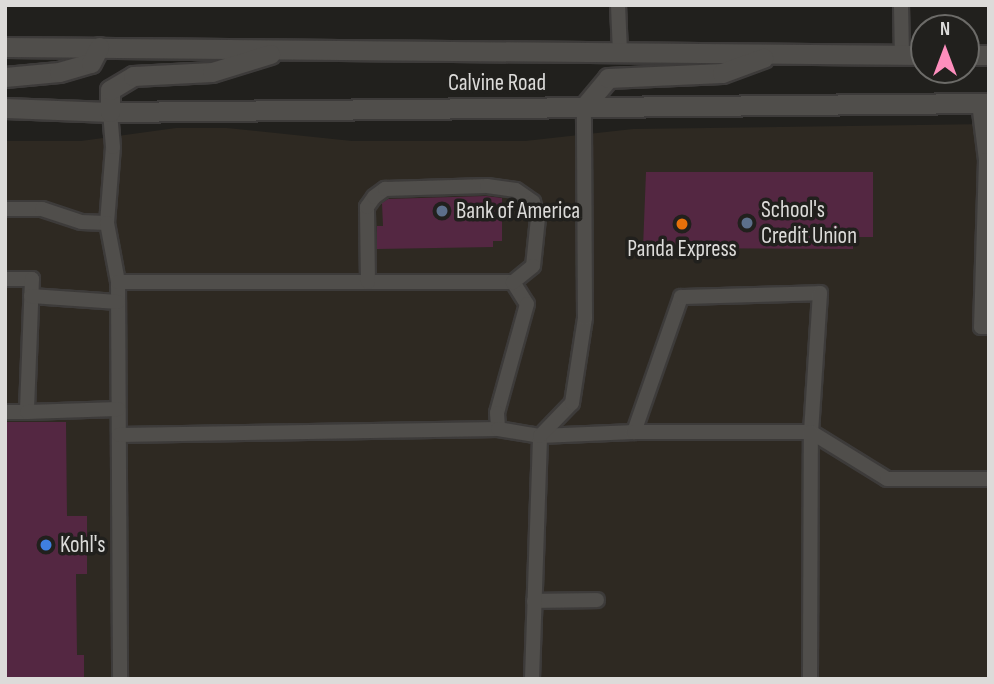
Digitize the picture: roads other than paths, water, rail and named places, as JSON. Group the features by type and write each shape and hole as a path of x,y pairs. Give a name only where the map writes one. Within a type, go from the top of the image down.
{"main road":[{"name":"Calvine Road","path":"5,47 910,55"},
{"path":"5,77 59,72 91,63 99,47"},
{"path":"110,112 110,90 126,79 212,72 288,49"},
{"path":"584,107 608,78 722,73 773,53"},
{"name":"Calvine Road","path":"5,108 110,112 984,103"}],"lane":[{"path":"618,5 620,52"},
{"path":"901,5 902,55"},
{"path":"984,103 987,160 986,281 981,327 989,327"},
{"path":"532,679 540,436 572,403 584,318 584,107"},
{"path":"110,112 107,223 118,282 120,679"},
{"path":"118,282 368,282 513,282 533,266 538,218 533,202 516,190 487,186 385,189 374,197 367,207 368,282"},
{"path":"5,209 42,209 81,222 107,223"},
{"path":"5,279 32,279 27,412"},
{"path":"498,429 497,413 527,304 513,282"},
{"path":"634,432 681,297 820,293 811,432 810,679"},
{"path":"31,296 118,302"},
{"path":"15,321 30,321"},
{"path":"13,362 29,363"},
{"path":"5,412 118,409"},
{"path":"119,435 498,429 540,436 634,432 811,432 887,479 989,479"},
{"path":"534,601 597,600"}],"place":[{"name":"Bank of America","path":"442,211"},
{"name":"School's Credit Union","path":"747,223"},
{"name":"Panda Express","path":"682,224"},
{"name":"Kohl's","path":"46,545"}]}
